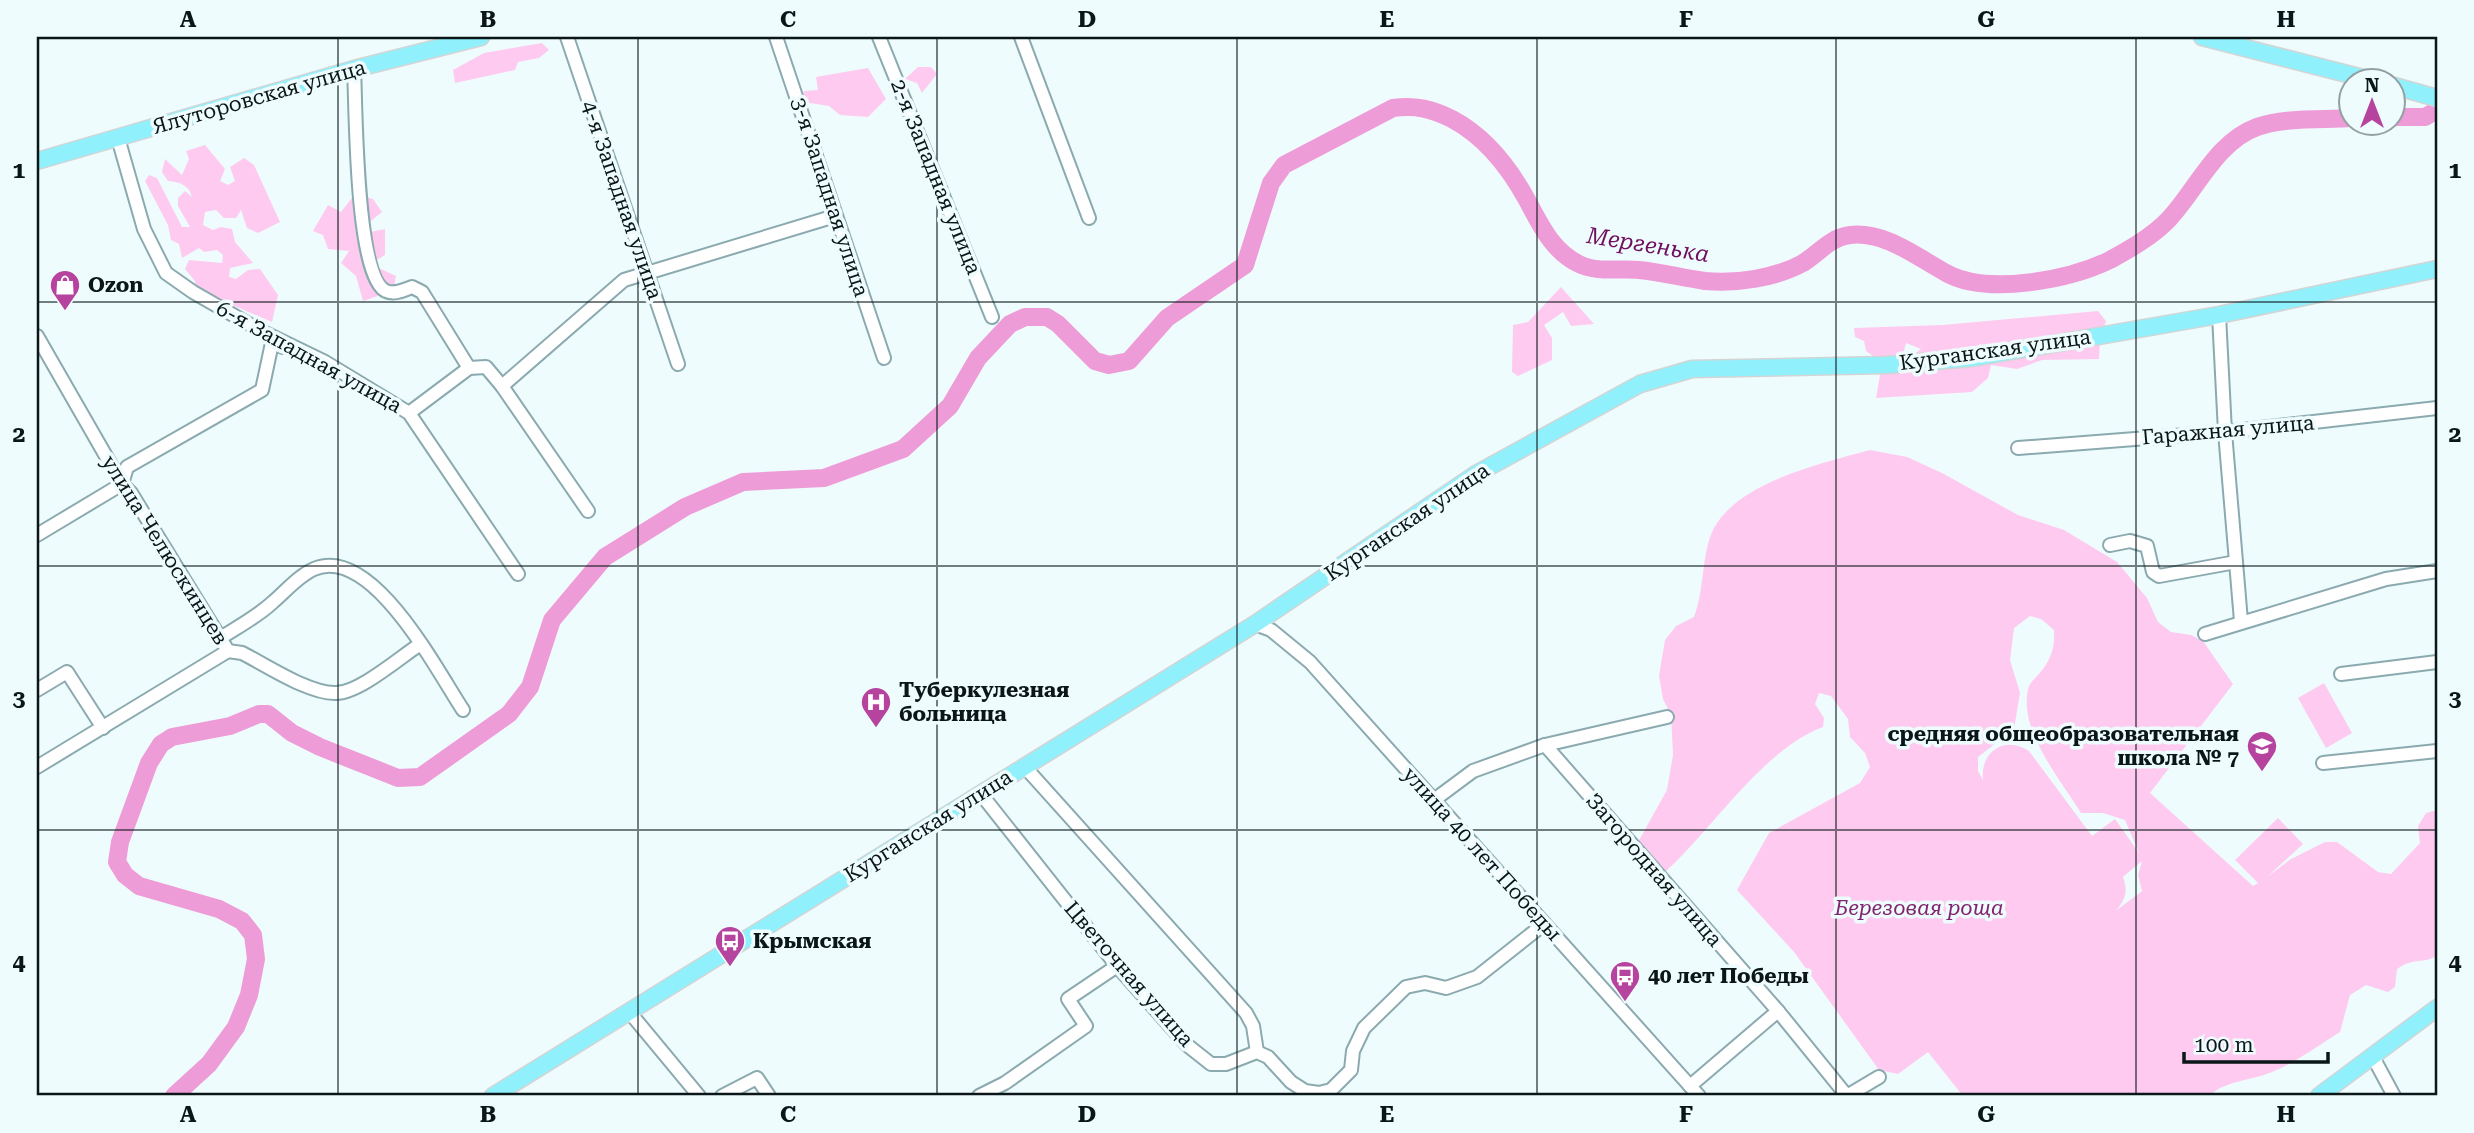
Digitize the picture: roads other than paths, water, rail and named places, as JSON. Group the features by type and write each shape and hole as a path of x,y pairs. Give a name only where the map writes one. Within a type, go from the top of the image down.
{"main road":[{"name":"Ялуторовская улица","path":"37,161 354,69 481,37"},
{"path":"2202,37 2338,72"},
{"path":"2249,37 2258,51"},
{"path":"2408,90 2429,96"},
{"name":"Курганская улица","path":"493,1096 631,1014 1255,624 1476,474 1640,384 1692,369 1886,365 1972,358 2219,315 2437,270"},
{"path":"2319,1096 2437,1008"}],"street":[{"name":"4-я Западная улица","path":"567,37 678,364"},
{"name":"3-я Западная улица","path":"776,37 884,358"},
{"name":"2-я Западная улица","path":"880,37 992,317"},
{"path":"1021,37 1089,218"},
{"path":"354,69 359,183 372,277 385,291 396,292 412,287 422,292 469,368"},
{"name":"6-я Западная улица","path":"118,138 144,229 166,273 261,331 325,362 409,413 518,574"},
{"path":"502,386 624,280 648,276 835,216"},
{"path":"2219,315 2225,432 2241,621"},
{"name":"улица Челюскинцев","path":"37,336 122,484 131,493 228,651 242,653 320,692 338,694 356,687 419,645"},
{"path":"37,535 122,484 127,467 235,402 262,390 272,343 325,362"},
{"path":"409,413 469,368 486,367 588,511"},
{"name":"Гаражная улица","path":"2018,447 2225,432 2437,408"},
{"path":"2110,545 2130,541 2147,546 2153,572 2159,576 2236,562"},
{"path":"220,638 257,615 288,587 315,569 333,565 349,568 368,579 393,606 463,710"},
{"path":"2205,634 2386,579 2437,571"},
{"name":"улица 40 лет Победы","path":"1255,624 1271,630 1310,662 1695,1091"},
{"path":"37,767 228,651"},
{"path":"2341,674 2437,662"},
{"path":"37,690 67,672 103,728"},
{"path":"1434,800 1473,771 1545,745 1667,717"},
{"name":"Загородная улица","path":"1545,745 1778,1011 1847,1096 1879,1077"},
{"path":"2323,763 2437,751"},
{"path":"1024,766 1246,1013 1253,1026 1257,1052 1268,1057 1305,1091 1319,1093 1331,1090 1347,1077 1351,1070 1353,1051 1364,1028 1406,987 1425,983 1446,988 1477,977 1544,924"},
{"name":"Цветочная улица","path":"981,794 1117,966 1182,1040 1211,1064 1226,1064 1257,1052"},
{"path":"979,1096 1005,1083 1086,1026 1069,999 1117,966"},
{"path":"1695,1091 1778,1011"},
{"path":"631,1014 699,1096"},
{"path":"2373,1057 2394,1096"},
{"path":"722,1096 757,1078 769,1096"}],"waterway":[{"name":"Мергенька","path":"174,1096 209,1064 236,1027 249,995 256,959 253,935 242,921 219,909 139,886 125,875 117,862 120,842 149,763 161,744 172,737 230,726 259,714 268,714 292,733 320,747 398,778 420,777 509,714 530,687 552,620 605,557 685,507 743,482 824,478 903,449 950,406 978,358 1010,324 1025,317 1047,317 1058,324 1095,361 1109,365 1129,361 1167,318 1245,265 1271,183 1284,165 1393,108 1431,110 1452,119 1476,135 1496,154 1512,176 1554,244 1579,264 1608,270 1639,270 1717,282 1743,281 1781,273 1803,263 1837,239 1850,235 1889,241 1948,274 1965,280 2006,284 2073,274 2110,260 2156,231 2179,207 2208,167 2230,143 2243,134 2257,127 2279,122 2338,119"},
{"name":"Мергенька","path":"2408,117 2425,117 2437,110"}],"place":[{"name":"Ozon","path":"65,312"},
{"name":"Туберкулезная больница","path":"876,729"},
{"name":"средняя общеобразовательная школа № 7","path":"2262,773"},
{"name":"Крымская","path":"730,968"},
{"name":"40 лет Победы","path":"1625,1003"}],"park label":[{"name":"Березовая роща","path":"1919,908"}]}
